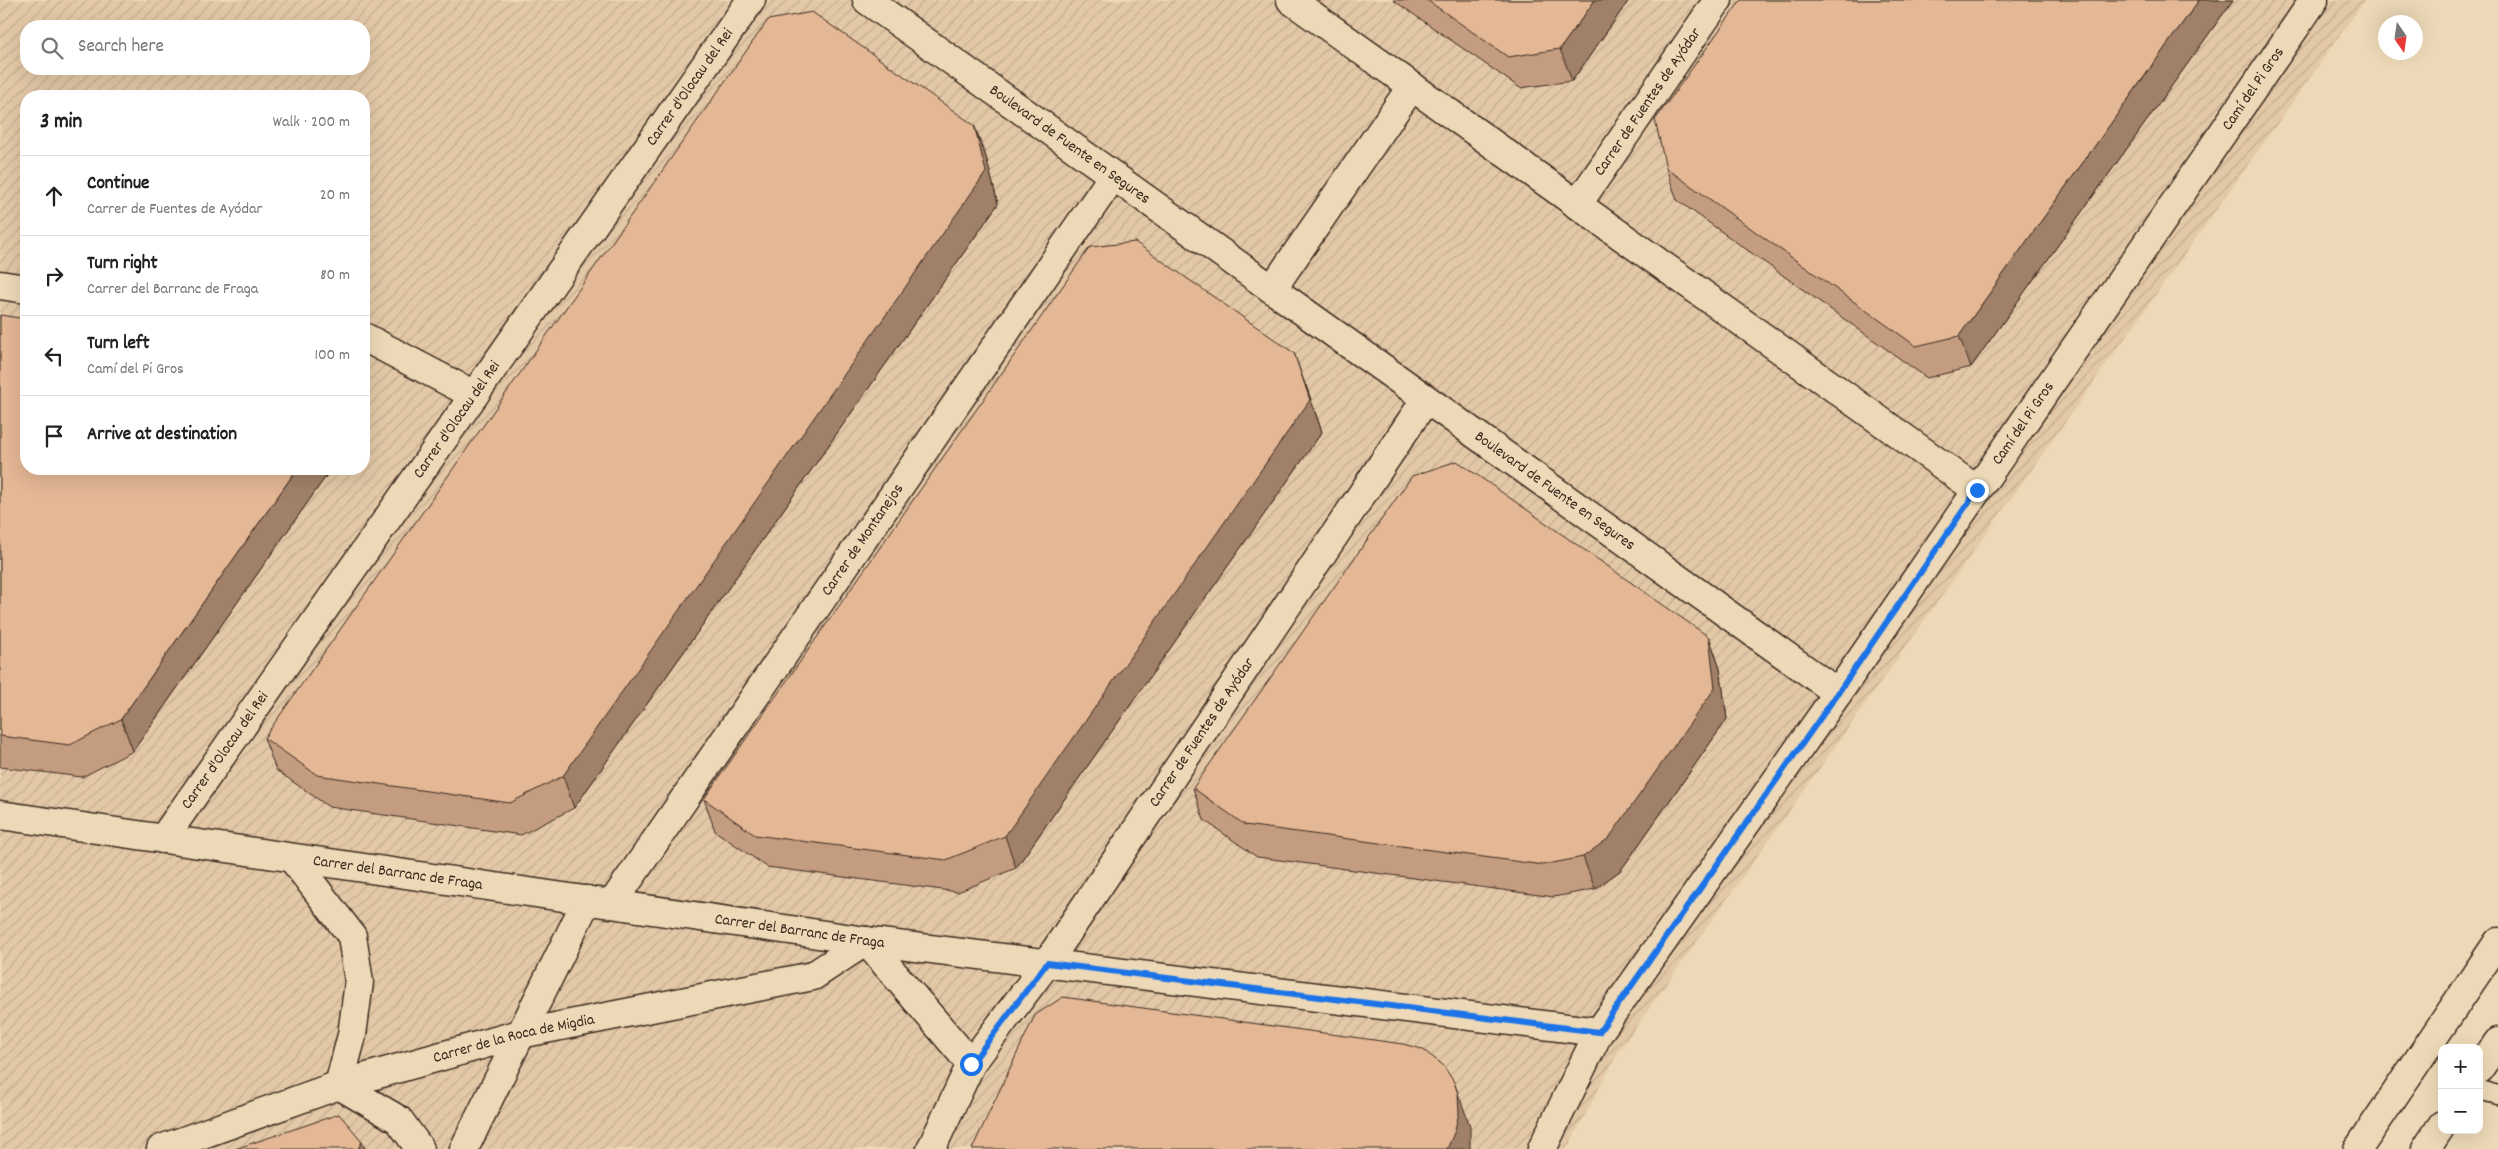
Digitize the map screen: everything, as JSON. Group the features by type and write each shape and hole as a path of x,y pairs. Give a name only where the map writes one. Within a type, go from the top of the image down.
{"street":[{"name":"Carrer d'Olocau del Rei","path":"163,839 751,0"},
{"name":"Boulevard de Fuente en Segures","path":"867,0 1838,693"},
{"path":"1291,0 1977,490"},
{"name":"Carrer de Fuentes de Ayódar","path":"1577,205 1718,0"},
{"name":"Camí del Pi Gros","path":"1542,1149 1599,1032 1838,693 2314,0"},
{"path":"1272,289 1412,86"},
{"name":"Carrer de Montanejos","path":"464,1149 520,1034 599,902 1113,176"},
{"path":"0,285 20,288"},
{"path":"370,340 474,395"},
{"name":"Carrer de Fuentes de Ayódar","path":"931,1149 971,1064 1047,963 1426,399"},
{"name":"Carrer del Barranc de Fraga","path":"0,815 866,941 1599,1032"},
{"path":"292,858 352,936 359,982 352,1034 339,1085 399,1120 420,1149"},
{"path":"866,941 971,1064"},
{"name":"Carrer de la Roca de Migdia","path":"161,1149 339,1085 520,1034 813,976 866,941"},
{"path":"2358,1149 2498,942"},
{"path":"2483,1064 2498,1042"},
{"path":"2426,1149 2438,1131"}],"lane":[{"path":"2483,1091 2498,1095"}],"shaded area":[{"path":"0,0 2365,0 1619,1051 1567,1149 0,1149"}],"building":[{"path":"1427,0 1595,0 1560,49 1508,57"},
{"path":"1741,0 2199,0 1959,336 1916,346 1666,168 1655,120"},
{"path":"812,12 974,125 986,172 563,776 510,803 317,775 264,738 768,20"},
{"path":"1135,242 1294,353 1310,400 1005,836 946,860 755,835 704,799 1090,247"},
{"path":"0,315 20,318 20,475 293,475 121,719 70,745 0,736"},
{"path":"1457,461 1709,637 1715,688 1609,838 1583,857 1543,865 1245,825 1193,788 1412,476"},
{"path":"1063,997 1403,1044 1422,1049 1443,1065 1454,1082 1458,1094 1459,1113 1454,1133 1447,1149 972,1149 1035,1015"},
{"path":"339,1114 362,1141 358,1149 235,1149"}],"route":[{"path":"971,1064 1047,963 1599,1032 1838,693 1977,490"}]}
